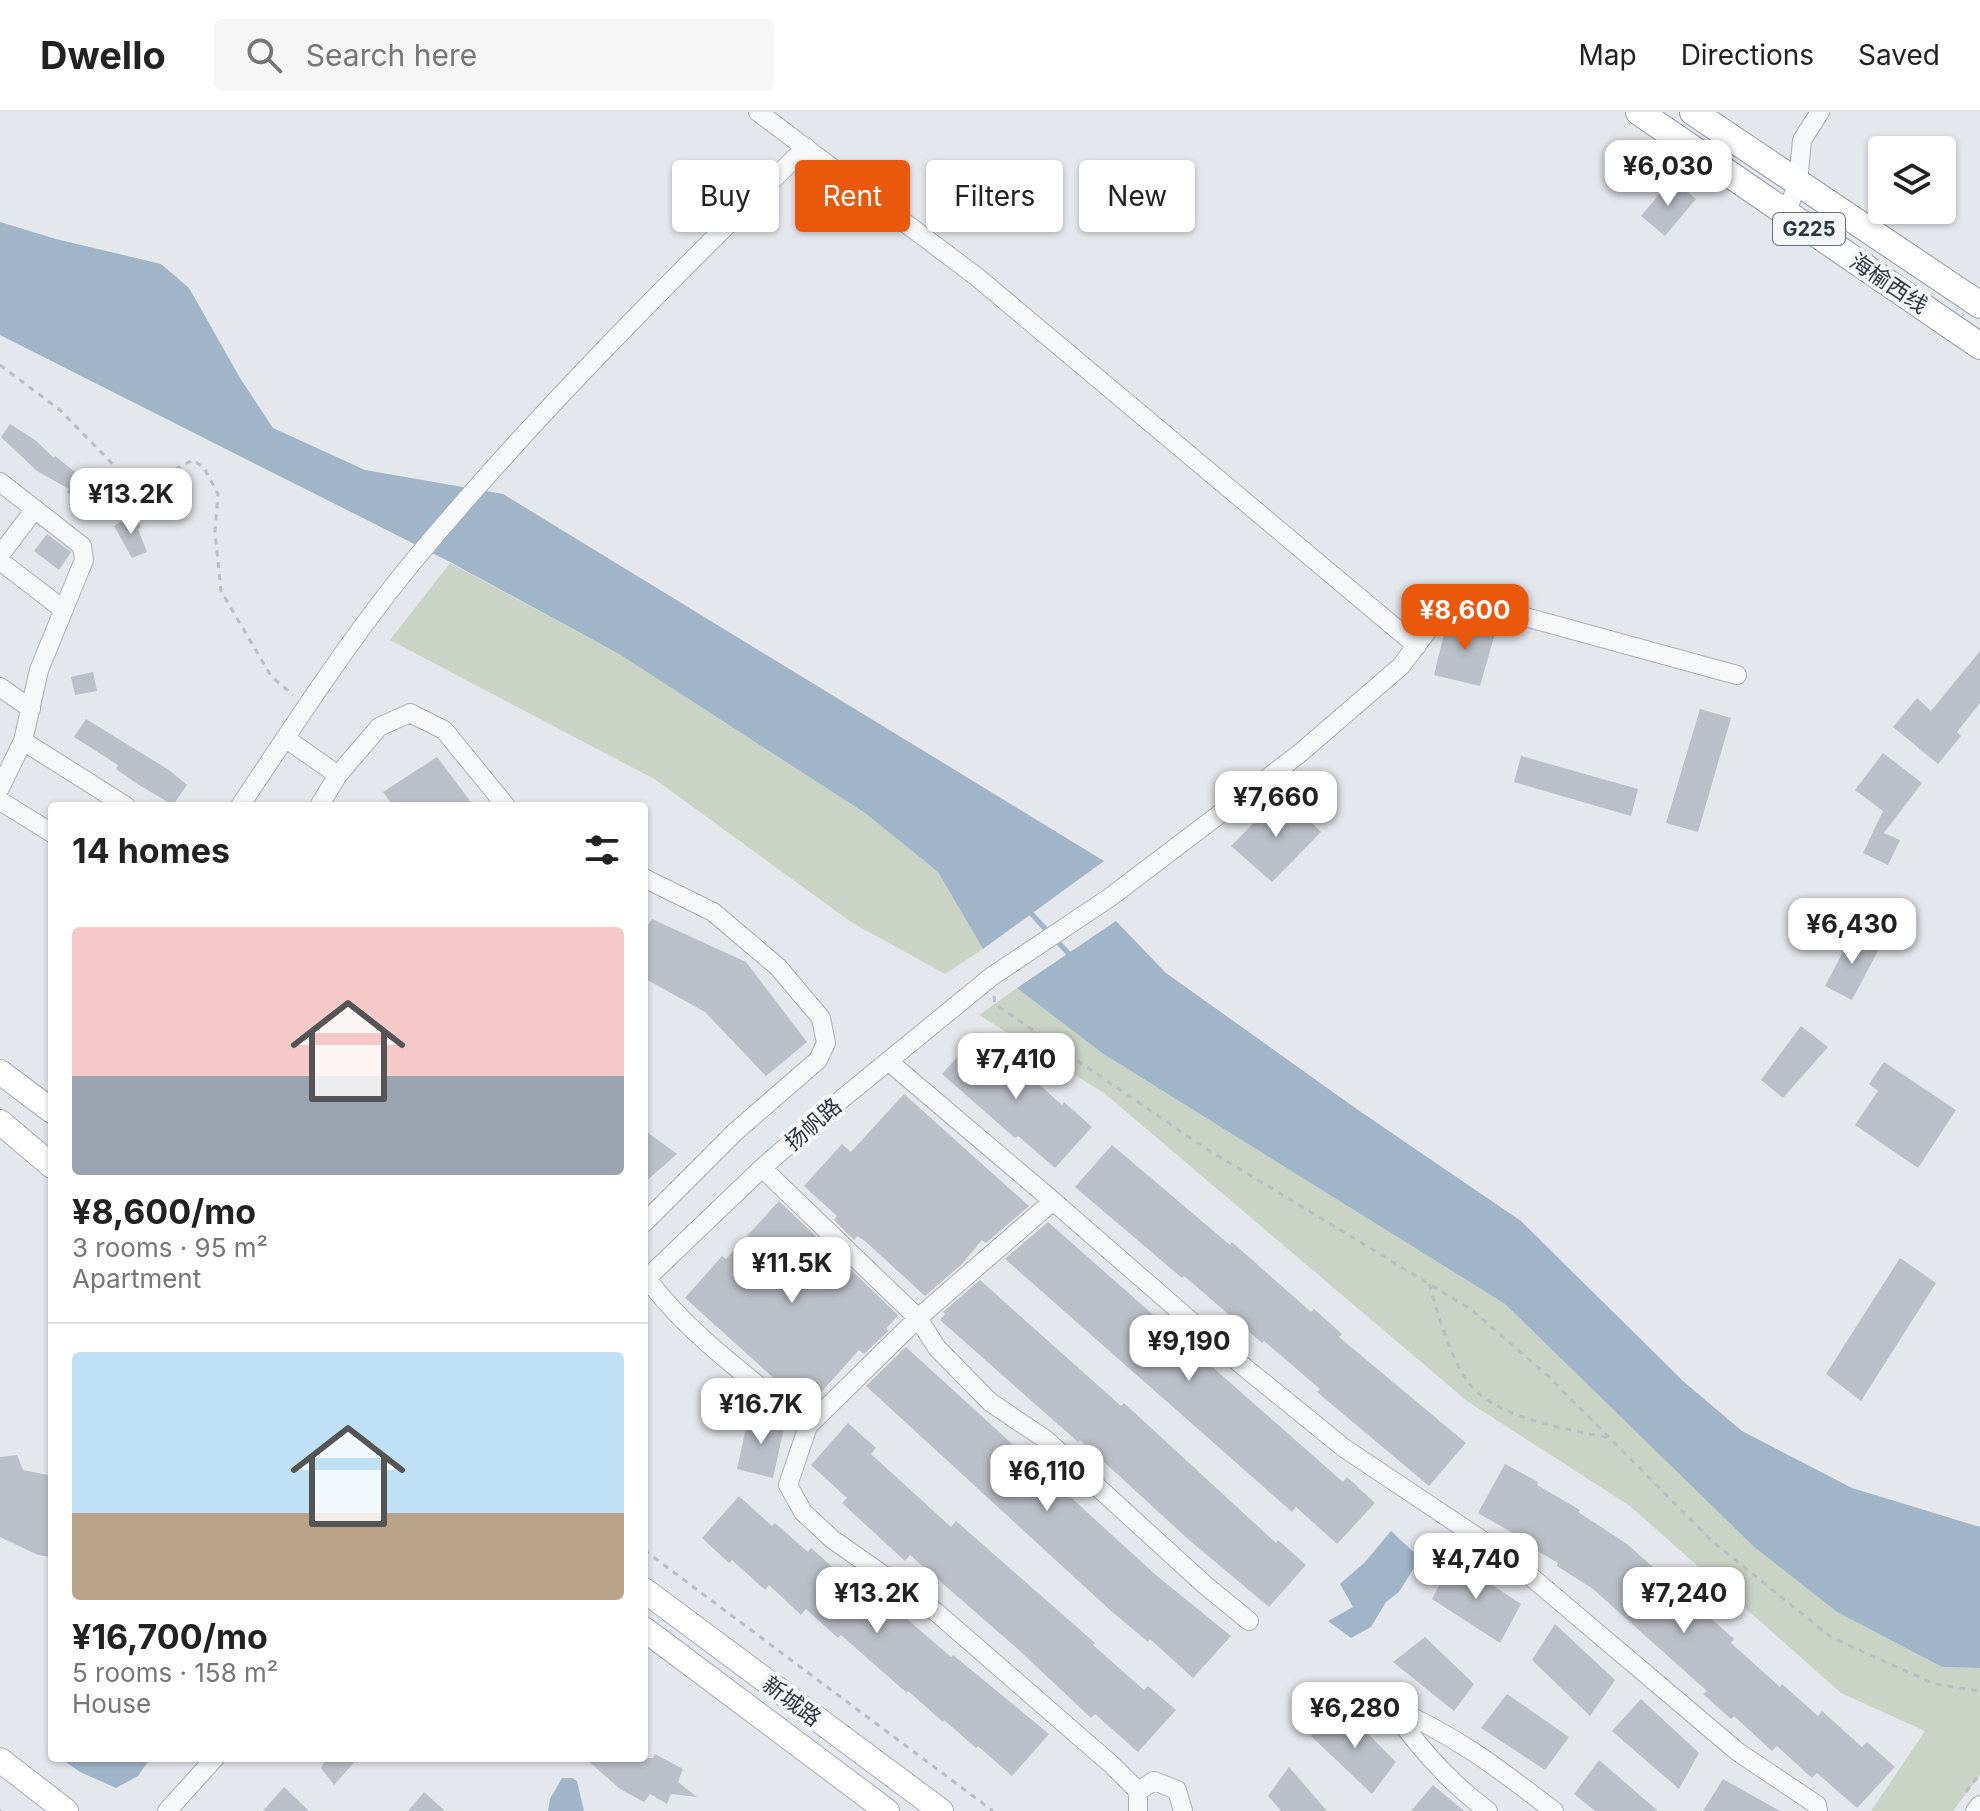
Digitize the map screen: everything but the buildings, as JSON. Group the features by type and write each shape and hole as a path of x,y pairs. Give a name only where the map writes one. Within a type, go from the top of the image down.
{"highway":[{"name":"海榆西线","path":"1639,112 1980,346"},
{"name":"海榆西线","path":"1693,112 1980,305"}],"main road":[{"path":"0,1072 48,1108"},
{"path":"0,1122 48,1163"},
{"name":"新城路","path":"648,1593 941,1811"},
{"name":"新城路","path":"648,1632 887,1811"},
{"path":"0,1760 66,1811"}],"street":[{"path":"758,112 977,277 1417,646"},
{"path":"1786,213 1798,183 1802,140 1820,112"},
{"path":"243,802 306,707 410,566 490,474 678,273 806,147"},
{"path":"0,482 82,546 84,560 39,670 23,741 0,788"},
{"path":"0,555 35,509"},
{"path":"0,561 64,610"},
{"name":"扬帆路","path":"648,1276 762,1168 991,977 1109,898 1299,754 1401,666 1445,607 1474,603 1737,675"},
{"path":"0,687 31,709"},
{"path":"321,802 338,775 379,727 410,713 444,730 503,802"},
{"path":"285,738 338,775"},
{"path":"23,741 120,802"},
{"path":"0,801 48,831"},
{"path":"648,880 713,912 778,967 821,1018 826,1043 818,1060 735,1132 648,1219"},
{"path":"888,1061 1238,1362 1344,1448 1510,1559 1738,1752 1817,1805 1818,1811"},
{"path":"762,1168 918,1318 937,1348 990,1402 1045,1439 1205,1585 1249,1621"},
{"path":"1053,1201 918,1318 808,1426 788,1485 803,1512 832,1539 946,1620 1112,1765 1138,1791 1138,1811"},
{"path":"648,1282 732,1364 808,1426"},
{"path":"1488,1811 1469,1797 1411,1737 1391,1708 1415,1717 1487,1760 1554,1811"},
{"path":"167,1811 211,1762"},
{"path":"1138,1791 1154,1781 1177,1790 1183,1811"},
{"path":"1975,1811 1980,1805"}],"path":[{"path":"0,365 60,410 137,489 193,460 204,468 218,494 215,532 221,591 271,676 306,707"},
{"path":"991,977 995,1004 1202,1146 1472,1310 1548,1376 1713,1542 1831,1637 1934,1684 1980,1691"},
{"path":"1429,1284 1445,1334 1468,1382 1503,1410 1565,1429 1612,1439"},
{"path":"648,1553 993,1811"}],"green space":[{"path":"450,563 619,654 865,813 938,872 983,949 945,974 851,922 656,780 390,640"},
{"path":"1017,988 1102,1053 1505,1304 1753,1546 1837,1612 1942,1667 1980,1668 1980,1775 1953,1811 1871,1811 1925,1731 1841,1693 1630,1506 1467,1401 1104,1093 979,1015"}],"water":[{"path":"0,222 161,264 189,288 240,378 273,428 365,470 503,494 1104,861 983,949 938,872 865,813 619,654 450,562 0,335"},
{"path":"1116,921 1166,973 1521,1221 1684,1382 1742,1431 1852,1488 1980,1527 1980,1668 1942,1667 1837,1612 1753,1546 1505,1304 1102,1053 1017,988"},
{"path":"1391,1531 1420,1558 1399,1592 1386,1602 1371,1627 1351,1638 1328,1621 1353,1607 1340,1584 1365,1562"},
{"path":"66,1762 148,1762 138,1776 116,1788"},
{"path":"562,1778 577,1781 584,1811 548,1811 550,1799"}],"waterway":[{"path":"1029,911 1049,933"},
{"path":"1056,940 1071,956"}]}
